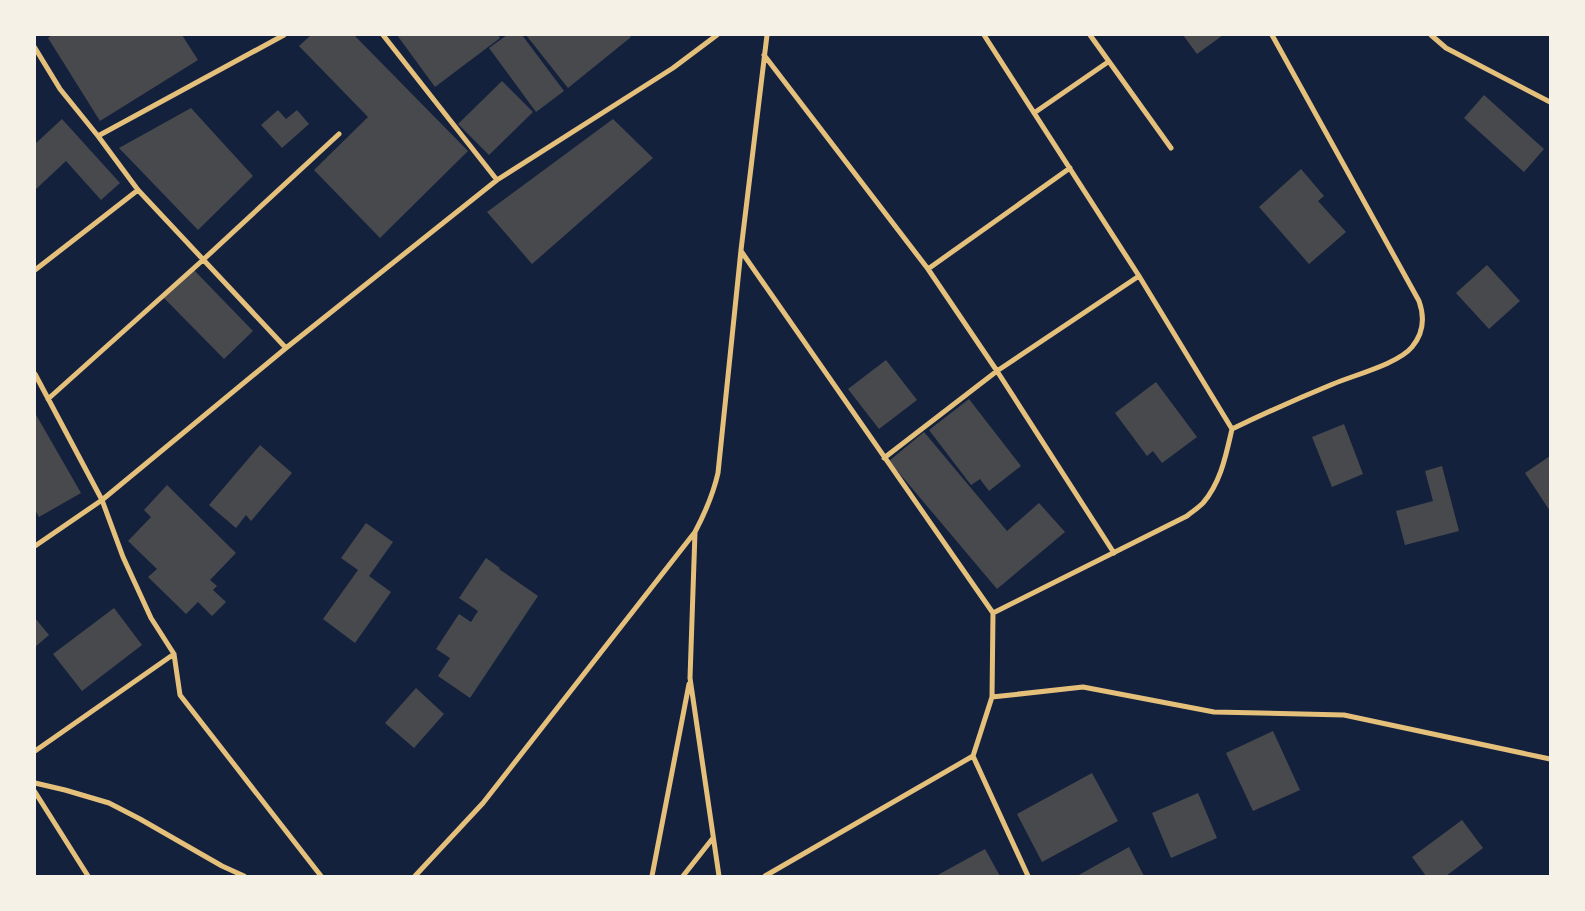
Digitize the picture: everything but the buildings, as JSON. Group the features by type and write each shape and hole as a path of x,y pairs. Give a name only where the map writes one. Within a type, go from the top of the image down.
{"street":[{"path":"98,136 284,35"},
{"path":"383,35 497,180"},
{"path":"35,546 102,500 286,348 497,180 673,68 717,35"},
{"path":"415,876 483,803 695,532 709,505 718,473 740,250 768,35"},
{"path":"984,35 1139,276 1232,429 1224,464 1214,486 1202,504 1187,516 993,613"},
{"path":"1090,35 1171,148"},
{"path":"1232,429 1282,405 1402,356 1411,349 1418,338 1423,322 1423,313 1419,301 1272,35"},
{"path":"1431,35 1446,48 1550,102"},
{"path":"35,48 60,89 138,190 286,348"},
{"path":"764,55 928,269 998,371 1114,553"},
{"path":"1034,114 1108,62"},
{"path":"48,399 204,259 339,134"},
{"path":"928,269 1070,168"},
{"path":"35,270 138,190"},
{"path":"740,250 993,613 992,697 973,756 765,876"},
{"path":"884,458 998,371 1139,276"},
{"path":"35,374 102,500 123,557 151,618 174,654 180,695 321,876"},
{"path":"652,876 690,678 695,532"},
{"path":"35,751 174,654"},
{"path":"690,678 719,876"},
{"path":"992,697 1083,687 1214,712 1344,715 1550,759"},
{"path":"973,756 1028,876"},
{"path":"35,783 108,803 222,866 244,876"},
{"path":"35,792 88,876"},
{"path":"683,876 713,838"}]}
